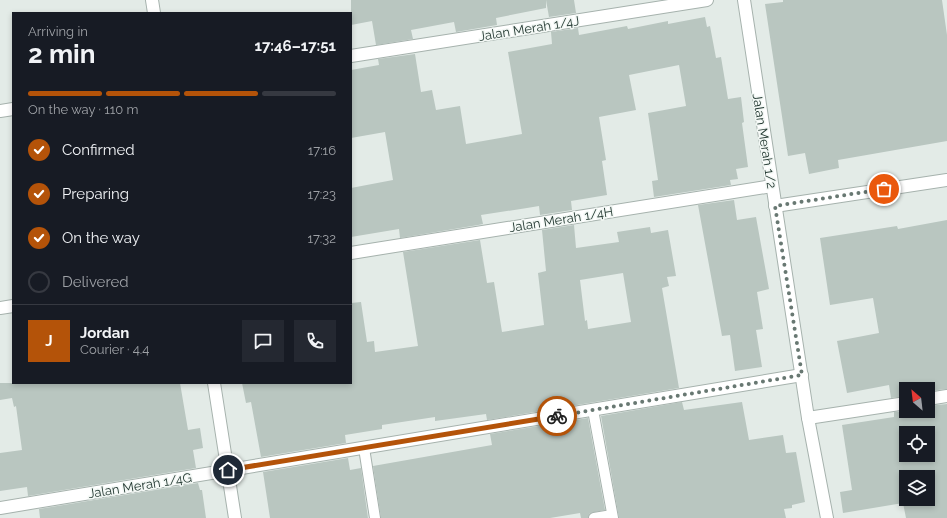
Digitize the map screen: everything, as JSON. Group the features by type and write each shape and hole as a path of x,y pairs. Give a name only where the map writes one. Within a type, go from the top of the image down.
{"street":[{"path":"152,0 154,12"},
{"name":"Jalan Merah 1/4J","path":"352,56 707,0"},
{"name":"Jalan Merah 1/2","path":"744,0 808,418 827,518"},
{"path":"0,111 12,109"},
{"path":"775,206 947,180"},
{"name":"Jalan Merah 1/4H","path":"352,253 772,186"},
{"path":"0,308 12,306"},
{"name":"Jalan Merah 1/4G","path":"0,508 802,375"},
{"path":"214,384 235,518"},
{"path":"935,398 947,396"},
{"path":"808,418 899,404"}],"lane":[{"path":"593,410 612,517 594,518"},
{"path":"364,448 375,518"}],"building":[{"path":"351,0 546,0 546,8 496,18 497,25 456,32 454,22 411,30 413,39 376,45 372,21 352,25"},
{"path":"546,0 574,0 576,13 549,17"},
{"path":"783,0 942,0 947,35 947,141 838,160 839,168 809,174 805,153 788,156 765,4 783,2"},
{"path":"705,17 707,27 710,26 716,58 721,57 728,99 741,97 744,122 742,123 748,167 736,169 738,179 730,180 731,185 654,197 652,181 658,180 648,113 686,106 679,65 629,75 636,110 599,117 606,160 602,161 607,195 571,201 572,210 540,215 539,206 481,215 483,224 400,238 399,229 352,237 352,188 393,180 385,132 352,138 352,70 379,65 378,59 415,54 421,92 432,90 436,110 460,106 466,144 522,134 508,52 552,44 551,32 578,28 579,35 627,26 628,29 668,21 668,24"},
{"path":"734,200 737,220 756,217 769,289 757,292 763,329 756,330 762,367 735,371 730,335 722,336 698,205"},
{"path":"947,220 947,389 935,390 935,382 899,382 899,397 891,398 889,385 847,393 837,341 879,333 873,298 830,305 820,238 897,226 898,229"},
{"path":"574,225 576,248 619,242 617,232 650,227 651,233 668,230 676,276 667,277 669,286 662,288 679,388 487,420 486,414 435,421 435,417 382,425 382,429 345,435 346,443 261,457 251,402 246,403 242,384 352,384 352,303 361,302 367,342 374,341 375,352 418,346 403,252 480,240 487,283 494,282 502,332 544,325 538,273 546,271 542,230","holes":["623,273 631,322 588,329 587,320 585,321 580,280"]},
{"path":"0,383 180,384 188,430 200,428 203,448 193,450 196,468 28,496 27,487 0,491 0,453 22,450 16,406 14,407 12,398 0,400"},
{"path":"682,402 684,410 742,402 749,440 783,435 786,453 796,452 805,502 792,505 792,508 784,509 786,518 619,518 601,416"},
{"path":"947,404 947,518 906,518 904,506 935,506 935,470 899,470 899,504 843,513 840,492 852,490 842,425 894,417 894,412 899,412 899,418 935,418 935,405"},
{"path":"588,418 605,510 590,513 588,518 581,518 580,513 550,518 381,518 373,466 492,445 490,434"},
{"path":"348,458 350,470 361,468 368,518 270,518 263,472"},
{"path":"198,483 200,490 202,490 206,518 40,518 39,509"}],"way so far":[{"path":"557,416 802,375 775,206 884,189"}],"route":[{"path":"228,470 557,416"}]}
